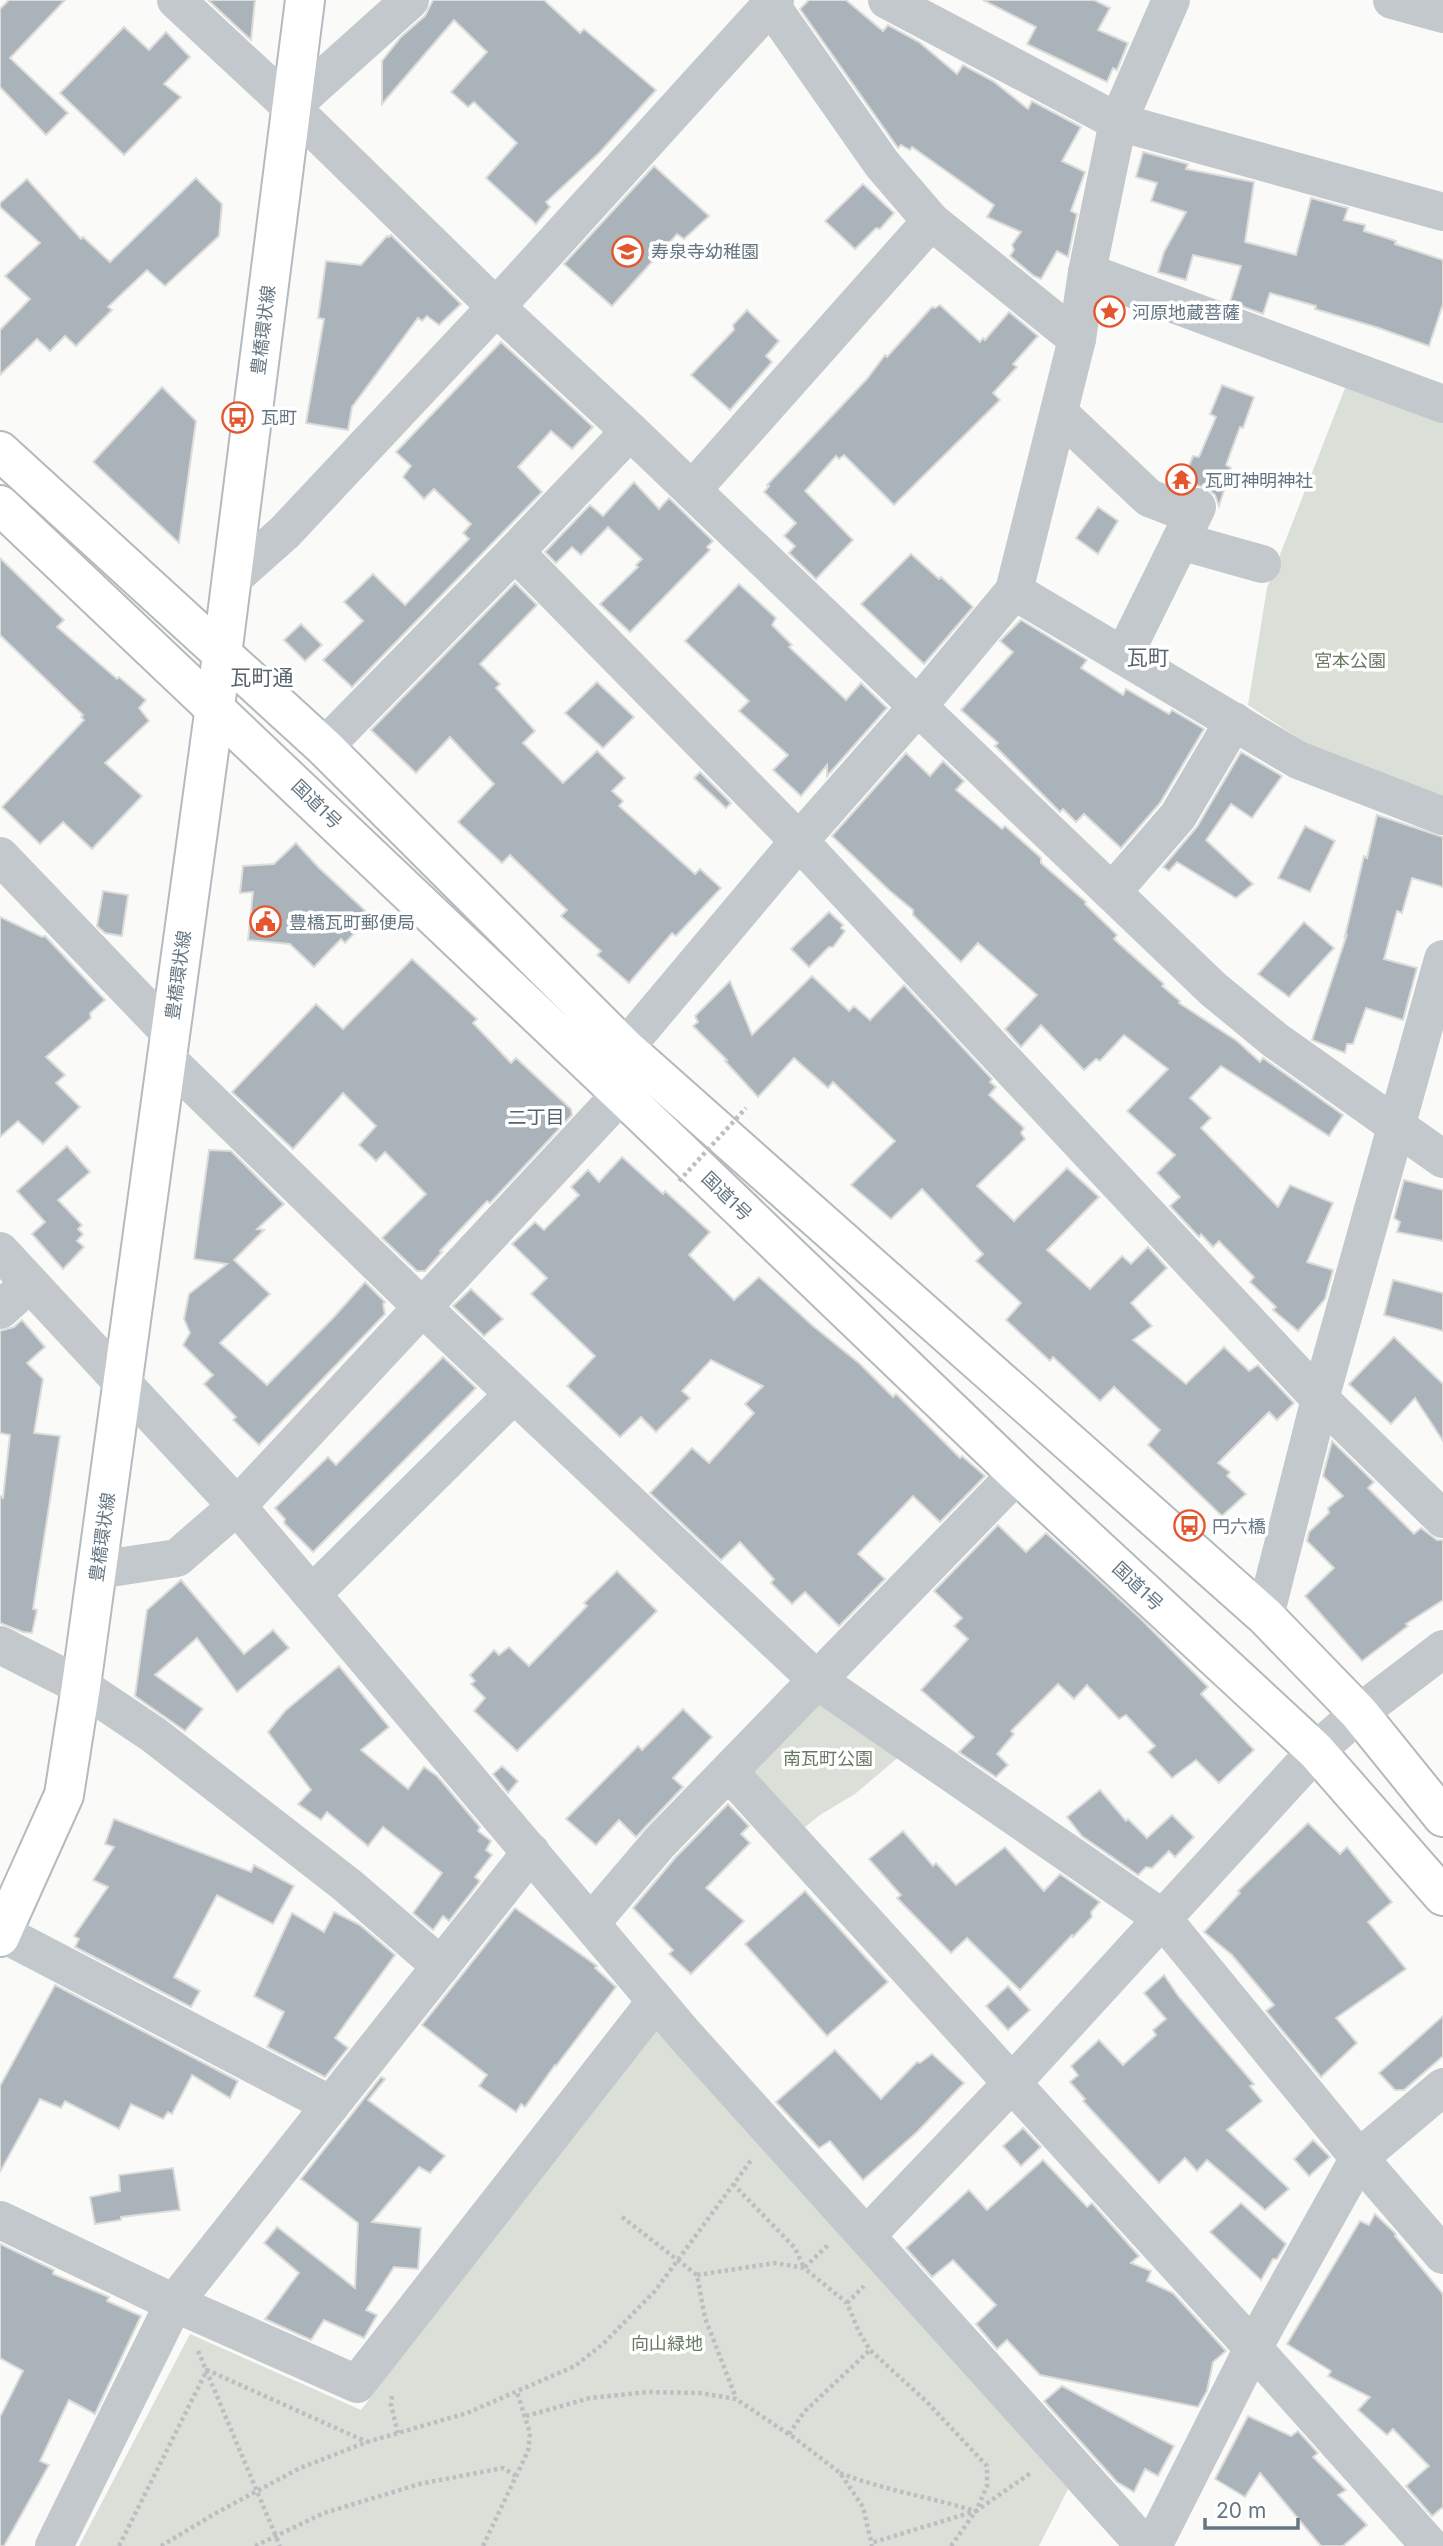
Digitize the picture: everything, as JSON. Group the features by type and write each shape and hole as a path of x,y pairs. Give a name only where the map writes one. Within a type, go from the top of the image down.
{"main road":[{"name":"豊橋環状線","path":"1,1935 64,1796 124,1382 215,708 305,0"},
{"path":"0,451 324,747 625,1048 1265,1616 1359,1713 1443,1817"},
{"name":"国道1号","path":"0,505 1017,1474 1316,1751 1443,1896"}],"street":[{"path":"176,0 291,107 496,307 630,430 1213,989 1275,1040 1443,1159"},
{"path":"291,107 410,0"},
{"path":"887,0 1118,122 1443,212"},
{"path":"625,1048 1014,591 1077,340 1087,272 1118,122 1171,0"},
{"path":"1392,0 1443,14"},
{"path":"231,580 285,532 496,307 773,2 882,164 931,221 1077,340"},
{"path":"692,490 931,221"},
{"path":"1087,272 1443,404"},
{"path":"1059,412 1117,450 1149,498 1262,564"},
{"path":"324,747 630,430"},
{"path":"1125,655 1161,612 1190,521"},
{"path":"515,552 799,841 1320,1399 1443,1519"},
{"path":"1014,591 1298,760 1443,816"},
{"path":"1112,892 1178,816 1234,721"},
{"path":"0,856 168,1046 422,1307 818,1681 1162,1918 1359,2158 1443,2255"},
{"path":"1265,1616 1320,1399 1396,1128 1438,999 1443,958"},
{"path":"97,1570 177,1558 237,1506 621,1094"},
{"path":"0,1251 237,1506 656,2001 772,2132 847,2240 1058,2450 1145,2546"},
{"path":"0,1310 29,1284"},
{"path":"312,1594 514,1394"},
{"path":"591,1923 660,1842 1017,1474"},
{"path":"0,1645 81,1686 154,1735 347,1885 441,1966"},
{"path":"847,2240 1012,2083 1316,1751 1359,1713 1443,1649"},
{"path":"729,1772 1430,2546"},
{"path":"54,2546 174,2303 531,1853"},
{"path":"1,1935 331,2105"},
{"path":"0,2220 174,2303 357,2384 656,2001"},
{"path":"1153,2546 1253,2348 1359,2158 1443,2087"}],"path":[{"path":"680,1181 746,1108"},
{"path":"161,2546 300,2468 367,2442 467,2413 575,2366 603,2344 655,2291 772,2132"},
{"path":"733,2184 795,2248 804,2268 847,2303 870,2350 927,2402 987,2466 987,2486 976,2511 951,2546"},
{"path":"622,2217 697,2275 705,2318 736,2399"},
{"path":"697,2275 775,2263 804,2268 847,2240"},
{"path":"174,2303 207,2370 280,2546"},
{"path":"789,2434 804,2412 870,2350"},
{"path":"207,2370 367,2442"},
{"path":"120,2546 207,2370"},
{"path":"394,2386 391,2405 398,2433"},
{"path":"483,2546 528,2451 530,2433 517,2392"},
{"path":"526,2416 590,2398 648,2392 701,2393 736,2399 789,2434 840,2473 868,2484 976,2511"},
{"path":"840,2473 863,2507 872,2544 976,2511 1020,2481 1058,2450"},
{"path":"255,2546 324,2513 419,2483 503,2468 516,2476"}],"green space":[{"name":"宮本公園","path":"1347,383 1443,416 1443,799 1319,752 1248,705 1267,588"},
{"name":"南瓦町公園","path":"819,1702 901,1755 855,1794 820,1815 799,1832 748,1771"},
{"name":"向山緑地","path":"654,2030 665,2033 1068,2489 1039,2546 79,2546 190,2334 361,2410"}],"building":[{"path":"9,0 65,0 10,58 68,113 46,135 0,87 0,9"},
{"path":"208,0 255,0 251,40"},
{"path":"433,0 544,0 580,33 584,29 656,90 600,152 546,202 550,207 536,224 486,178 517,143 474,102 468,107 451,92 487,52 454,20 382,104 382,61 401,37 425,16"},
{"path":"809,0 846,0 883,31 888,25 919,42 957,74 963,65 993,81 1028,109 1032,101 1081,127 1062,161 1085,172 1071,211 1077,214 1068,257 1057,251 1041,279 1034,276 1010,256 1014,250 1012,245 1021,232 987,217 994,205 912,147 910,150 901,145 898,148 800,9"},
{"path":"983,0 1094,0 1110,8 1098,30 1128,43 1117,70 1113,68 1107,82 1027,44 1036,27"},
{"path":"124,27 149,50 166,32 190,57 164,84 181,97 124,155 60,93"},
{"path":"1143,152 1188,164 1186,169 1254,182 1245,242 1296,255 1311,198 1348,208 1344,220 1365,225 1364,231 1443,260 1443,304 1429,346 1315,309 1316,306 1270,293 1263,314 1230,302 1241,266 1193,255 1186,280 1158,272 1164,252 1186,212 1151,201 1157,183 1136,177"},
{"path":"654,166 709,216 684,239 677,234 612,306 564,264"},
{"path":"196,178 222,204 219,236 165,286 147,270 108,307 112,310 76,346 65,336 50,351 37,339 0,375 0,330 30,299 5,276 40,243 0,207 0,203 27,179 81,239 83,237 110,262"},
{"path":"863,184 894,213 880,229 876,228 855,249 825,221"},
{"path":"391,235 461,304 439,325 427,316 422,321 418,318 352,407 348,430 306,423 324,319 318,318 326,261 361,265 387,236"},
{"path":"940,305 980,342 983,338 985,340 1009,312 1038,336 1013,364 1017,367 993,393 1000,400 894,505 844,455 839,459 836,456 805,491 853,540 816,579 789,553 795,546 784,536 796,523 764,492 769,486 767,485 867,379 885,355 887,357 932,307"},
{"path":"747,310 779,341 766,356 772,362 730,410 691,375 734,330 733,325"},
{"path":"501,342 593,427 572,449 551,431 518,467 542,492 352,687 323,660 363,621 344,602 373,574 405,605 469,539 463,533 471,524 434,489 424,499 403,477 411,466 396,452"},
{"path":"1222,385 1254,397 1226,465 1231,468 1219,506 1215,495 1207,488 1196,485 1185,489 1180,487 1193,456 1199,457 1216,417 1210,414"},
{"path":"162,387 196,421 179,543 93,462"},
{"path":"634,482 659,509 669,498 713,541 707,547 710,550 630,632 600,604 638,567 636,565 642,559 608,527 581,555 572,547 556,563 545,552 590,505 603,516"},
{"path":"1098,507 1118,521 1098,554 1076,538"},
{"path":"911,554 973,607 924,664 861,604"},
{"path":"0,558 64,620 57,627 117,679 119,677 146,700 139,708 149,721 105,763 142,796 92,849 63,822 40,844 2,807 84,720 81,717 83,715 0,635"},
{"path":"515,583 537,605 480,664 500,684 496,688 535,731 523,743 563,783 597,751 625,778 612,791 623,801 619,806 695,874 700,869 721,888 676,936 672,933 629,983 597,955 601,951 561,916 567,910 510,855 502,863 458,822 494,784 450,737 416,773 371,730"},
{"path":"739,584 776,618 772,625 792,645 789,647 846,700 861,683 887,708 827,776 827,765 801,796 773,770 788,755 739,711 749,701 685,641"},
{"path":"1021,620 1087,660 1081,668 1123,695 1126,689 1169,714 1172,710 1204,729 1160,803 1121,848 1084,814 1076,822 1063,809 1060,812 995,746 998,743 961,710 1013,652 1000,641"},
{"path":"301,624 322,645 305,661 284,640"},
{"path":"597,682 634,717 603,748 565,713"},
{"path":"1241,752 1282,776 1252,818 1231,804 1206,840 1253,884 1236,898 1177,862 1169,871 1163,867 1197,827"},
{"path":"906,753 930,776 943,761 964,781 956,790 1002,829 1005,826 1041,858 1041,863 1086,902 1117,935 1114,939 1164,984 1162,986 1180,1001 1179,1003 1237,1041 1260,1062 1263,1058 1343,1115 1329,1136 1221,1066 1190,1098 1211,1118 1201,1128 1278,1207 1290,1185 1333,1203 1307,1262 1333,1270 1325,1299 1298,1331 1273,1310 1276,1307 1250,1282 1254,1277 1219,1241 1213,1247 1201,1234 1199,1237 1170,1206 1180,1197 1157,1173 1175,1155 1127,1111 1168,1069 1124,1035 1100,1061 1096,1059 1084,1070 1041,1025 1021,1047 1005,1029 1037,995 978,943 961,962 913,915 913,910 832,836"},
{"path":"700,772 731,803 726,808 694,778"},
{"path":"1377,815 1443,837 1443,887 1412,878 1402,913 1397,911 1384,959 1417,968 1403,1020 1366,1008 1353,1044 1347,1044 1345,1053 1312,1040 1347,934 1345,936"},
{"path":"1305,826 1335,841 1310,892 1278,878"},
{"path":"296,843 371,916 345,943 341,939 314,967 290,944 248,940 253,892 240,893 243,866 274,864"},
{"path":"103,891 128,895 122,936 105,933 97,926"},
{"path":"829,912 843,925 841,928 845,931 833,947 829,947 809,967 791,949"},
{"path":"0,917 45,936 105,1000 90,1013 91,1018 46,1057 65,1075 56,1083 80,1107 43,1144 18,1121 0,1137"},
{"path":"1304,922 1334,948 1289,997 1258,974"},
{"path":"412,959 477,1019 473,1023 511,1063 516,1058 571,1109 572,1115 490,1203 487,1201 425,1271 417,1271 382,1238 426,1194 385,1152 376,1161 359,1145 376,1126 343,1093 293,1149 232,1092 316,1004 343,1029"},
{"path":"812,976 849,1011 854,1006 870,1020 904,985 992,1079 990,1082 996,1087 989,1095 1024,1128 1021,1133 1025,1139 977,1186 1014,1221 1067,1168 1099,1197 1047,1250 1090,1289 1122,1256 1131,1264 1148,1247 1167,1268 1131,1303 1152,1326 1133,1340 1186,1384 1224,1347 1249,1371 1258,1365 1294,1403 1277,1420 1269,1412 1218,1463 1230,1472 1227,1476 1246,1494 1222,1516 1148,1445 1160,1430 1114,1387 1100,1401 1053,1357 1050,1361 1006,1320 1021,1303 976,1261 983,1254 922,1189 891,1219 851,1185 895,1141 833,1082 828,1088 794,1058 758,1097 725,1061 727,1060 693,1026 698,1022 695,1016 730,981 752,1035"},
{"path":"67,1146 90,1172 58,1200 82,1225 78,1229 83,1234 77,1241 84,1247 63,1269 32,1234 45,1222 17,1191"},
{"path":"209,1150 231,1151 284,1204 257,1229 264,1230 234,1260 270,1294 220,1343 267,1385 365,1282 385,1302 385,1314 259,1445 233,1420 236,1417 204,1384 213,1375 183,1345 190,1333 184,1319 189,1294 227,1264 194,1259"},
{"path":"622,1157 710,1232 689,1255 734,1300 759,1277 860,1364 893,1397 896,1394 960,1458 962,1456 985,1476 940,1522 913,1496 858,1554 885,1579 839,1626 805,1592 792,1604 771,1583 774,1579 740,1542 721,1560 650,1493 692,1448 709,1463 754,1413 745,1404 763,1386 711,1360 682,1391 690,1398 656,1432 641,1417 620,1437 567,1386 595,1356 531,1294 547,1278 512,1244 535,1222 544,1230 579,1195 571,1187 588,1170 599,1182"},
{"path":"1404,1180 1443,1190 1443,1241 1397,1232 1400,1222 1394,1218"},
{"path":"1393,1280 1443,1293 1443,1331 1384,1315"},
{"path":"471,1289 503,1319 484,1336 453,1306"},
{"path":"22,1320 45,1347 27,1363 43,1379 34,1433 60,1436 33,1609 37,1610 32,1633 0,1623 0,1496 3,1498 10,1435 0,1433 0,1331 14,1327"},
{"path":"1394,1337 1443,1384 1443,1441 1415,1398 1391,1424 1349,1384"},
{"path":"443,1357 476,1388 313,1552 284,1523 285,1519 275,1508 328,1457 336,1465"},
{"path":"1332,1441 1374,1482 1368,1488 1414,1534 1421,1528 1437,1540 1443,1540 1443,1600 1406,1624 1408,1626 1362,1661 1305,1596 1334,1568 1307,1541 1309,1532 1329,1513 1328,1508 1343,1496 1323,1476"},
{"path":"998,1525 1026,1552 1046,1533 1140,1618 1208,1687 1201,1694 1254,1750 1219,1783 1196,1760 1172,1778 1148,1752 1155,1746 1126,1715 1119,1719 1087,1685 1074,1699 1058,1684 1011,1731 1014,1734 997,1754 1008,1765 996,1777 959,1752 974,1737 921,1690 968,1639 954,1626 962,1618 934,1591"},
{"path":"617,1571 657,1611 517,1751 474,1711 485,1698 471,1684 475,1681 470,1675 494,1650 499,1655 509,1647 529,1666 587,1606 584,1603"},
{"path":"181,1580 244,1654 273,1630 289,1648 237,1692 197,1638 155,1675 203,1709 185,1731 135,1696 147,1610"},
{"path":"339,1666 389,1727 361,1750 408,1789 424,1767 437,1776 480,1827 478,1831 491,1841 486,1850 492,1855 475,1877 480,1881 449,1921 443,1916 433,1930 413,1913 442,1873 383,1827 368,1846 327,1812 321,1820 298,1804 311,1790 268,1732 285,1711"},
{"path":"683,1709 712,1737 673,1778 683,1787 636,1837 619,1820 596,1845 566,1819 638,1746 642,1750"},
{"path":"502,1766 518,1781 508,1793 493,1774"},
{"path":"1100,1790 1126,1821 1128,1819 1147,1838 1172,1815 1194,1837 1175,1857 1169,1851 1152,1868 1146,1867 1138,1875 1082,1836 1067,1817"},
{"path":"728,1804 749,1826 741,1834 750,1843 706,1888 744,1921 691,1974 669,1954 673,1950 633,1908 676,1857"},
{"path":"114,1819 251,1872 254,1865 294,1886 273,1924 217,1895 174,1977 200,1991 191,2007 75,1947 79,1939 74,1936 108,1887 93,1880 114,1847 105,1844"},
{"path":"1308,1823 1340,1854 1347,1847 1392,1902 1368,1922 1406,1969 1336,2018 1357,2043 1321,2077 1266,2011 1274,2005 1232,1955 1204,1932 1240,1893 1238,1891"},
{"path":"903,1831 933,1866 936,1863 956,1885 1005,1847 1044,1891 1060,1874 1100,1902 1091,1912 1092,1917 1020,1990 967,1938 951,1953 897,1898 901,1895 869,1859"},
{"path":"805,1891 888,1982 827,2036 745,1944"},
{"path":"515,1908 597,1966 595,1968 616,1987 525,2107 521,2104 516,2112 479,2086 487,2075 422,2025"},
{"path":"334,1912 360,1925 395,1955 335,2038 348,2048 325,2077 267,2047 284,2012 254,1996 292,1913 324,1932"},
{"path":"1164,1975 1179,1997 1254,2084 1250,2086 1262,2101 1227,2130 1289,2189 1265,2210 1207,2160 1197,2171 1185,2158 1159,2183 1083,2101 1085,2099 1070,2082 1078,2075 1071,2066 1099,2040 1123,2065 1156,2035 1153,2030 1166,2019 1144,1993"},
{"path":"55,1985 238,2081 230,2098 192,2075 172,2114 168,2112 163,2119 131,2104 119,2129 65,2101 61,2108 40,2099 0,2172 0,2086"},
{"path":"1008,1986 1030,2010 1008,2030 986,2006"},
{"path":"1443,2016 1443,2056 1404,2090 1395,2090 1379,2073"},
{"path":"835,2050 881,2099 917,2062 920,2063 932,2054 964,2083 917,2132 863,2180 830,2141 819,2148 776,2102"},
{"path":"381,2077 385,2079 368,2100 445,2156 430,2173 419,2167 372,2222 421,2228 418,2269 394,2267 366,2310 377,2315 364,2338 324,2320 311,2340 265,2319 299,2273 264,2243 277,2227 355,2288 358,2223 301,2179"},
{"path":"1023,2128 1041,2147 1021,2166 1003,2146"},
{"path":"1313,2140 1330,2157 1309,2176 1294,2159"},
{"path":"1043,2160 1087,2207 1092,2203 1139,2256 1131,2263 1151,2271 1147,2281 1173,2293 1226,2351 1213,2362 1207,2391 1198,2407 1040,2375 1007,2340 997,2349 976,2324 996,2305 953,2260 932,2277 906,2248 969,2190 987,2210"},
{"path":"173,2168 180,2210 121,2217 121,2220 95,2224 90,2197 120,2191 119,2175"},
{"path":"1241,2203 1286,2244 1277,2259 1273,2259 1261,2280 1210,2232"},
{"path":"1375,2214 1396,2234 1443,2294 1443,2507 1432,2516 1406,2486 1429,2466 1393,2429 1387,2435 1358,2410 1370,2397 1328,2376 1331,2371 1287,2344 1360,2221 1369,2225"},
{"path":"0,2244 54,2270 53,2274 109,2297 107,2301 141,2316 95,2414 69,2400 40,2461 49,2465 4,2546 0,2546 0,2417 23,2371 0,2358"},
{"path":"1062,2386 1174,2446 1158,2476 1145,2469 1134,2492 1117,2482 1044,2401"},
{"path":"1248,2416 1291,2436 1298,2431 1318,2453 1313,2457 1346,2490 1338,2495 1367,2525 1343,2546 1321,2546 1260,2473 1245,2497 1215,2479"}],"place":[{"name":"寿泉寺幼稚園","path":"628,251"},
{"name":"河原地蔵菩薩","path":"1109,312"},
{"name":"瓦町","path":"238,417"},
{"name":"瓦町神明神社","path":"1182,480"},
{"name":"豊橋瓦町郵便局","path":"266,922"},
{"name":"円六橋","path":"1189,1526"}],"district":[{"name":"瓦町","path":"1148,657"},
{"name":"瓦町通","path":"262,677"},
{"name":"二丁目","path":"536,1117"}]}
